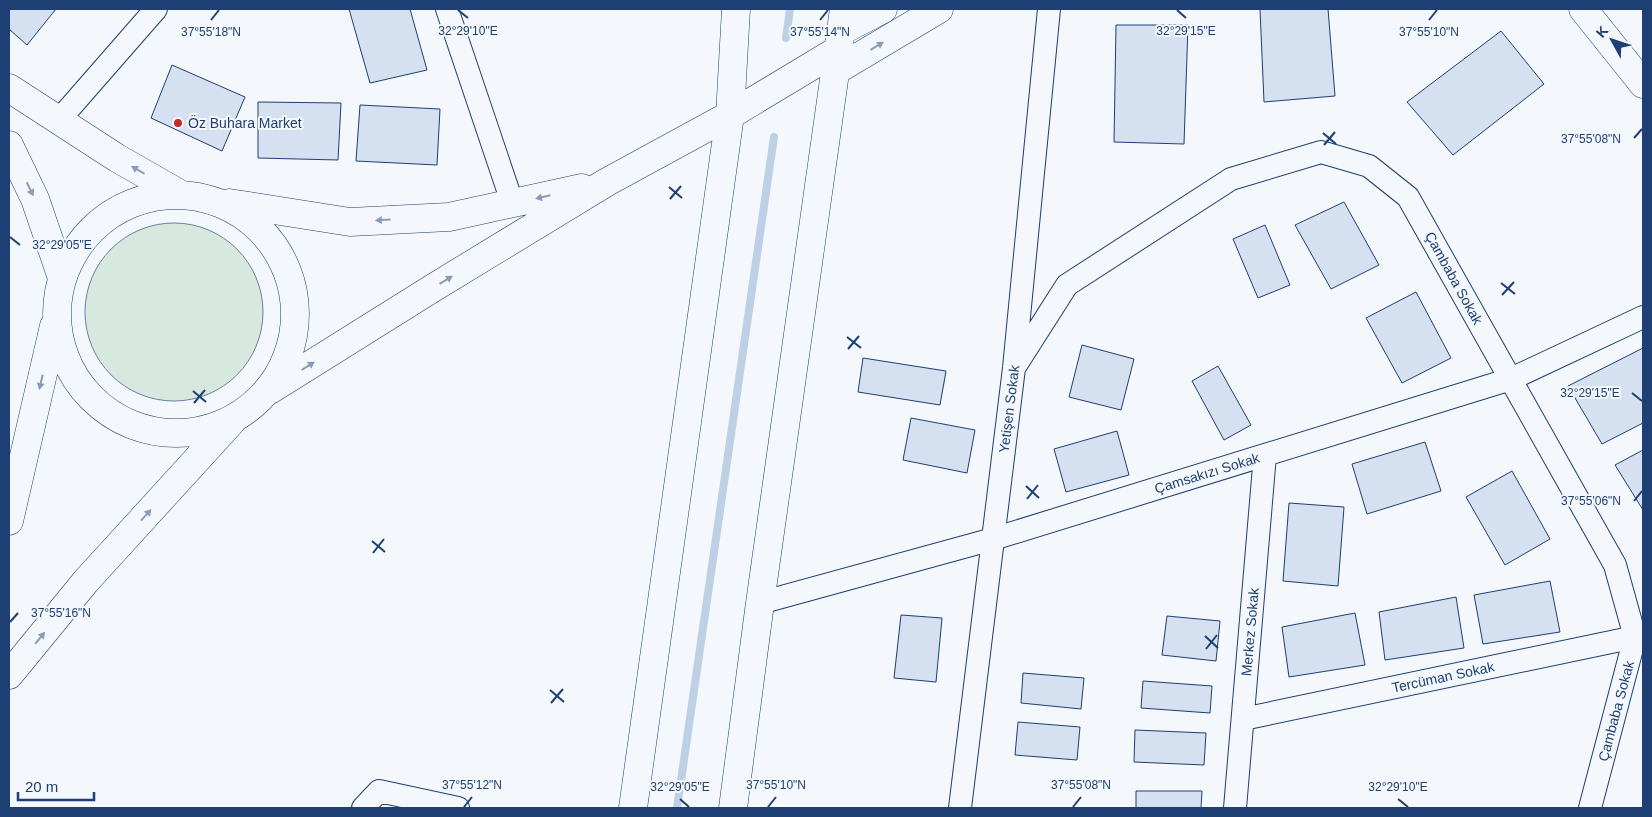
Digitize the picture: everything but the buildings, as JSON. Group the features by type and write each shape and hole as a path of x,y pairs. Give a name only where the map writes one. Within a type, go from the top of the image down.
{"street":[{"path":"59,120 156,9"},
{"path":"447,9 513,205"},
{"path":"633,808 730,115 736,9"},
{"path":"9,675 86,581 238,415 267,392 432,288 608,182 730,115 883,9"},
{"path":"840,40 939,9"},
{"name":"Yetişen Sokak","path":"960,808 1014,368 1049,9"},
{"path":"1583,9 1643,84"},
{"path":"733,808 760,603 840,40"},
{"path":"9,88 117,158 180,194 218,202 350,222 450,217 513,205 608,182"},
{"path":"9,146 35,200 62,278"},
{"name":"Çambaba Sokak","path":"1014,368 1066,285 1231,179 1320,152 1369,166 1408,198 1615,565 1639,636 1590,808"},
{"path":"9,521 56,317 62,278 80,244 107,216 142,199 180,194"},
{"path":"218,202 252,221 274,244 288,272 295,303 294,335 284,365 267,392"},
{"path":"56,317 64,358 86,392 117,418 156,432 197,432 238,415"},
{"name":"Çamsakızı Sokak","path":"760,603 993,539 1510,379 1643,317"},
{"name":"Merkez Sokak","path":"1235,808 1265,455"},
{"name":"Tercüman Sokak","path":"1243,719 1639,636"},
{"path":"363,808 379,791 458,808"}],"shaded area":[{"path":"165,223 183,223 200,226 216,233 231,243 243,255 253,270 260,286 263,312 262,329 257,346 243,369 231,381 216,391 200,398 183,401 165,401 148,398 132,391 117,381 105,369 95,354 88,338 85,321 85,303 88,286 95,270 105,255 117,243 132,233 148,226"}],"waterway":[{"path":"786,38 790,9"},
{"path":"677,808 774,137"}],"place":[{"name":"Öz Buhara Market","path":"178,123"}]}
